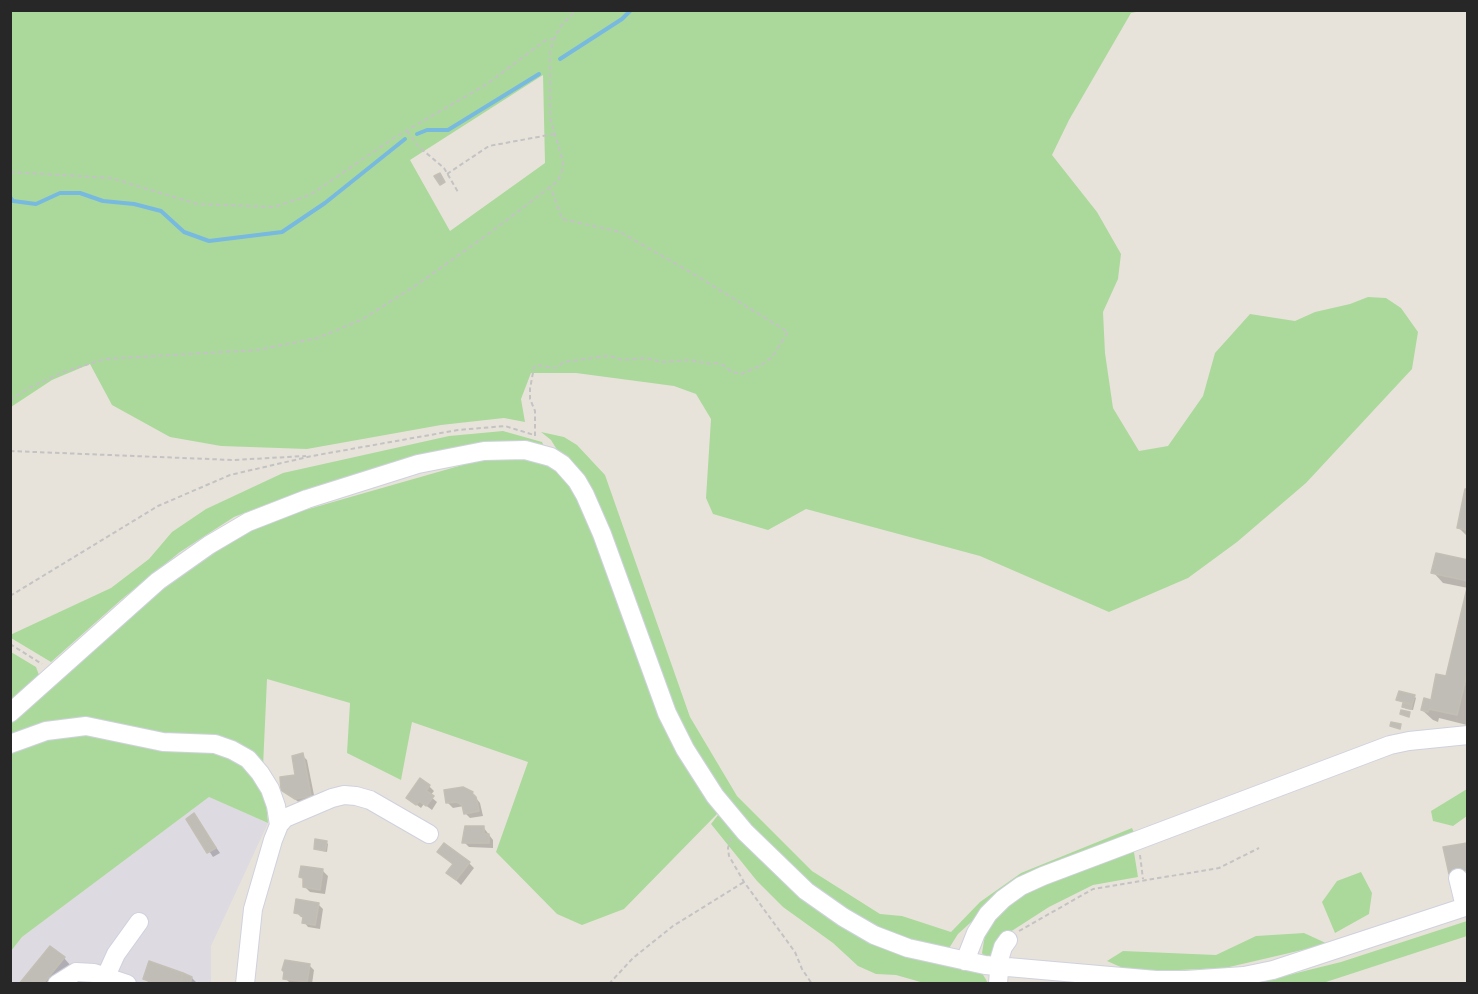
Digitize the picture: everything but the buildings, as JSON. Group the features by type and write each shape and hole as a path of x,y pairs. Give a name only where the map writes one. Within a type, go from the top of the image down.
{"street":[{"path":"10,713 158,581 208,545 248,522 307,499 418,465 483,451 525,450 551,457 562,464 577,481 585,495 602,534 647,660 676,732 703,779 736,822 807,891 857,926 898,945 964,961 999,975 1156,980 1196,980 1244,976 1303,960 1466,907 1458,878"},
{"path":"10,744 46,731 86,726 163,742 215,744 248,759 270,789 279,825 253,909 245,984"},
{"path":"964,961 976,933 988,914 1021,886 1043,876 1390,745 1467,735"},
{"path":"279,825 293,813 344,795 370,800 429,834"},
{"path":"106,976 116,954 139,922"},
{"path":"999,975 1003,947 1008,940"},
{"path":"57,984 76,972 94,973 127,984"}],"path":[{"path":"10,400 63,372 105,359 257,350 295,344 329,334 386,306 558,181 563,162 550,118 550,52 561,26 576,10"},
{"path":"10,172 111,178 197,204 273,207 310,195 407,131 488,84 546,40 554,39"},
{"path":"407,131 418,146 444,168 458,192"},
{"path":"447,174 489,146 554,134"},
{"path":"535,436 535,411 530,399 530,389 534,367 537,365 555,368 564,362 606,356 622,360 647,358 662,362 690,360 716,363 741,374 760,366 772,357 788,332 620,232 562,219 551,188"},
{"path":"10,596 158,506 230,475 312,456 458,430 506,426 541,439"},
{"path":"10,451 233,460 312,456"},
{"path":"10,644 54,673"},
{"path":"736,822 728,848 729,856 744,882 795,952 812,984"},
{"path":"1136,841 1143,881"},
{"path":"1008,940 1050,912 1093,890 1219,868 1259,848"},
{"path":"609,984 633,958 673,926 744,882"}],"shaded area":[{"path":"209,797 268,823 211,946 211,983 11,984 11,951 22,937"}],"green space":[{"path":"10,11 1141,11 1131,13 1069,120 1052,155 1097,212 1121,254 1118,279 1103,312 1105,353 1113,408 1139,451 1168,446 1203,396 1215,353 1250,314 1295,321 1315,312 1350,304 1368,297 1386,298 1401,308 1418,332 1412,369 1306,483 1237,542 1188,578 1109,612 980,556 806,509 768,530 713,514 706,498 711,419 696,394 674,386 576,373 531,373 521,399 525,422 504,418 441,425 307,449 221,446 170,437 112,405 90,364 52,380 11,407","holes":["543,75 545,163 450,231 410,160"]},
{"path":"503,431 542,442 544,446 509,441 462,446 291,495 234,517 180,552 122,599 51,662 11,638 10,635 111,588 149,559 172,532 206,509 283,473 449,436"},
{"path":"541,432 564,437 577,445 605,475 690,717 737,796 812,871 880,914 902,916 951,932 980,902 1021,873 1132,828 1135,835 1003,893 958,934 946,953 906,941 836,907 734,812 684,735 559,453 551,440"},
{"path":"513,455 545,461 562,473 577,497 595,534 679,752 718,813 624,909 582,925 557,914 496,852 528,762 412,722 401,780 347,753 350,703 267,679 263,767 170,739 90,721 11,738 10,721 142,604 230,540 277,518 480,460"},
{"path":"11,652 36,667 39,675 11,702"},
{"path":"87,731 217,749 246,766 265,791 268,823 209,797 22,937 11,951 11,750 55,737"},
{"path":"1467,789 1467,816 1453,826 1433,821 1431,811"},
{"path":"718,815 801,896 982,973 988,983 924,983 896,975 876,974 858,966 833,943 783,907 757,881 711,824"},
{"path":"1133,846 1138,877 1093,885 1049,907 1007,934 992,958 984,957 982,953 986,928 1006,902"},
{"path":"1361,872 1372,893 1369,914 1335,933 1322,902 1337,881"},
{"path":"1467,921 1467,936 1323,983 1252,984 1341,962"},
{"path":"1304,933 1328,944 1225,968 1132,972 1107,961 1123,951 1216,955 1256,936"}],"waterway":[{"path":"560,59 622,19 631,10"},
{"path":"417,134 427,130 448,130 539,74"},
{"path":"10,197 13,201 36,204 60,193 80,193 103,201 134,204 161,211 184,232 209,241 282,232 325,203 405,139"}]}
